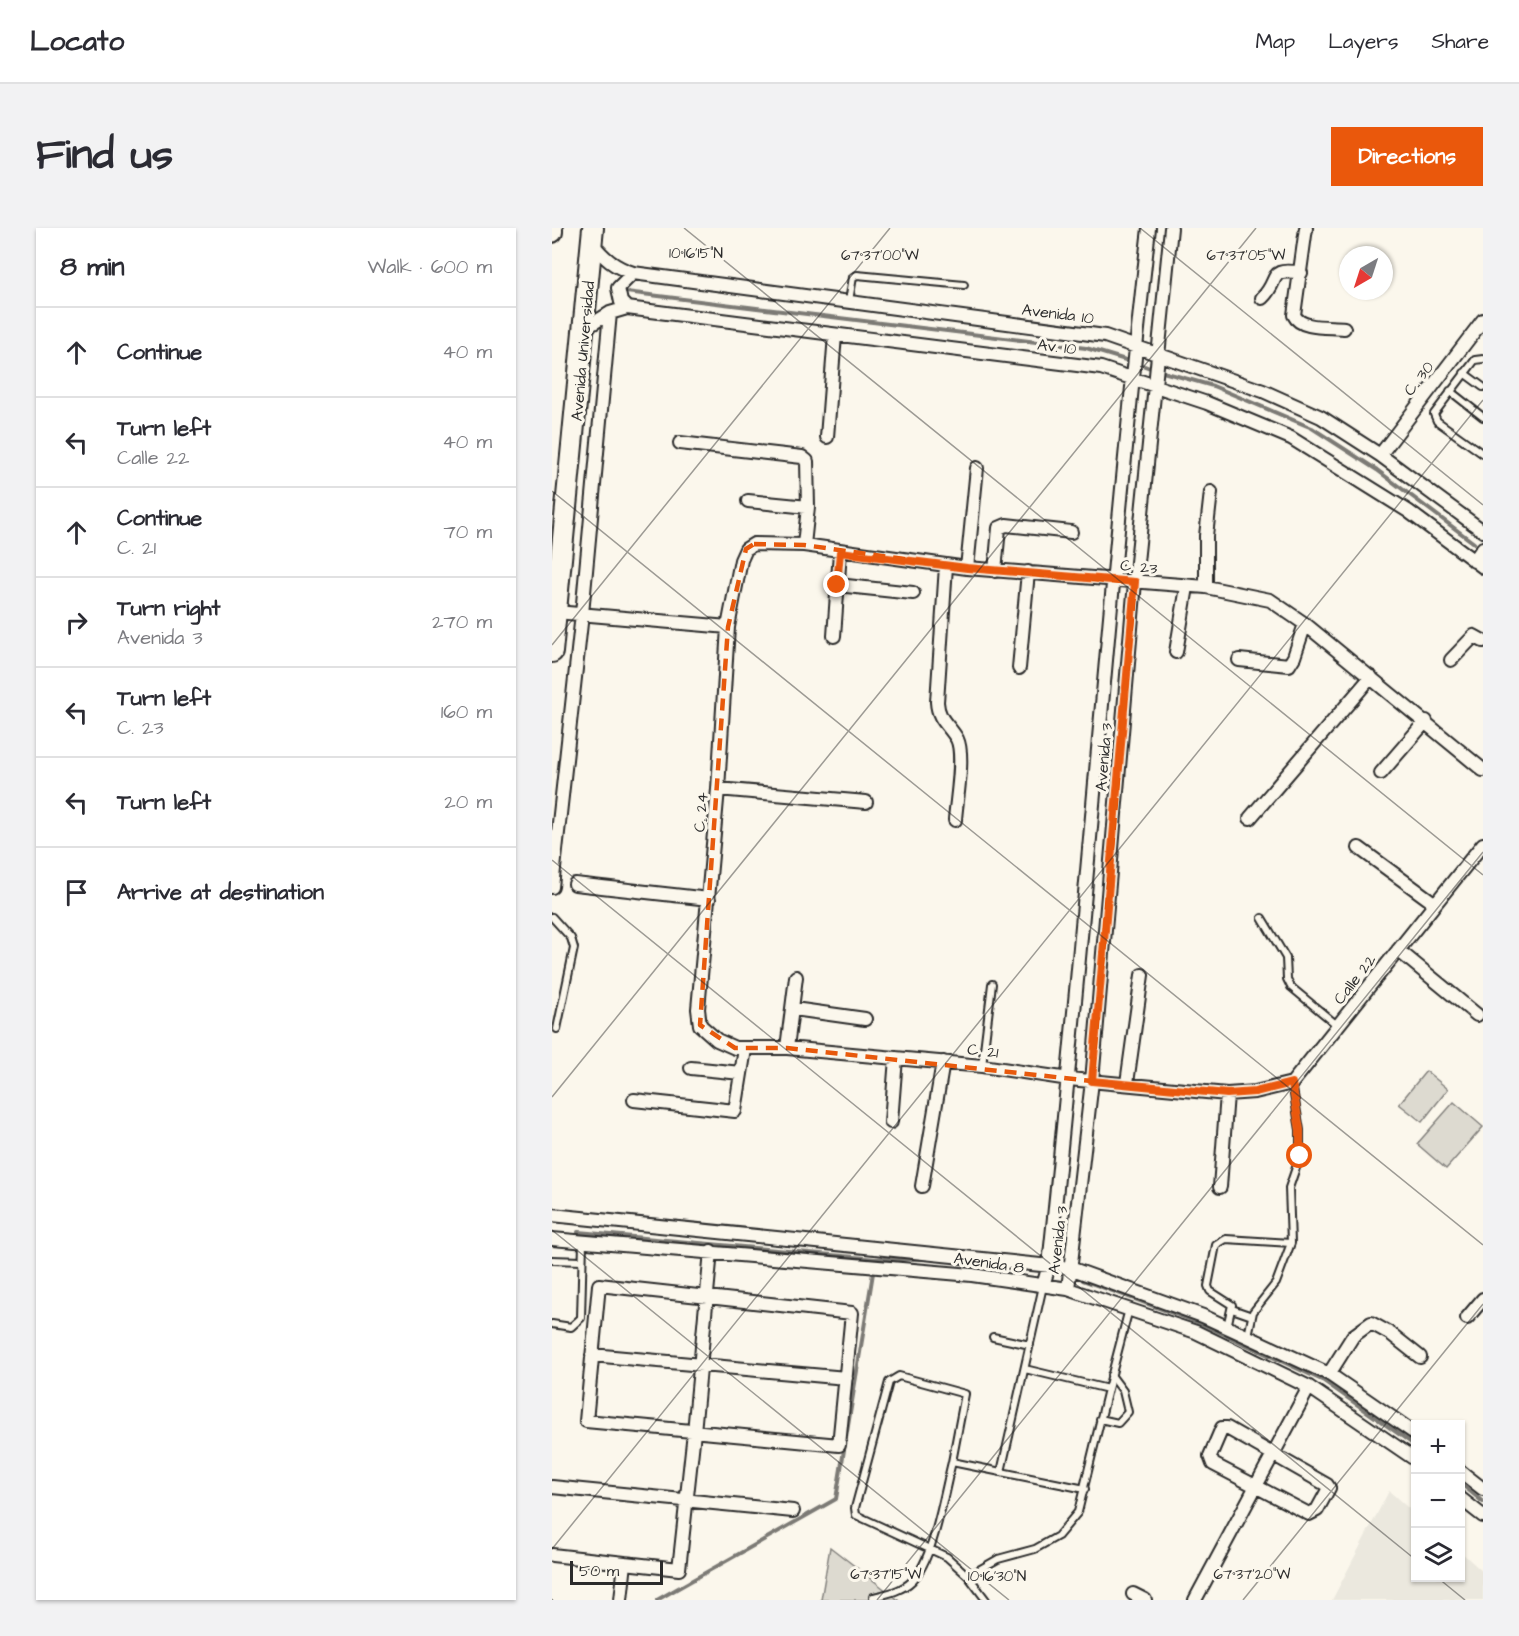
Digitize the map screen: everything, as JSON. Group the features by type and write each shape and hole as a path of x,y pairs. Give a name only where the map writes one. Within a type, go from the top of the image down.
{"main road":[{"name":"Avenida Universidad","path":"552,652 592,235"}],"street":[{"name":"Avenida 3","path":"1043,1286 1049,1264 1069,1079 1113,580 1149,228"},
{"name":"Avenida 3","path":"1068,1289 1092,1081 1135,582 1156,387 1157,352 1172,228"},
{"path":"1306,228 1294,315 1297,321 1303,324 1344,328"},
{"name":"Avenida 10","path":"592,235 606,260 617,268 633,273 1105,336 1136,345 1263,391 1321,417 1380,455 1483,531"},
{"path":"1262,298 1277,272 1282,270 1300,273"},
{"path":"627,308 621,302 618,288 633,273"},
{"name":"Av. 10","path":"584,329 610,313 627,308 1101,368 1207,403 1291,438 1408,511 1479,564"},
{"path":"552,887 582,614 610,313"},
{"name":"C. 30","path":"1380,455 1483,320"},
{"path":"827,437 835,335"},
{"path":"680,444 802,457 807,461 808,507 804,544"},
{"path":"967,568 977,468"},
{"path":"1206,587 1206,536 1211,492"},
{"path":"748,501 808,507"},
{"path":"995,571 999,528 1006,525 1071,532"},
{"name":"C. 23","path":"741,560 746,549 754,544 804,544 840,552 946,566 1206,587 1270,600 1305,624 1481,763"},
{"path":"1479,564 1483,548"},
{"path":"834,636 840,552"},
{"name":"C. 24","path":"740,1049 717,1040 700,1024 698,1009 718,789 728,627 741,560"},
{"path":"946,566 937,702 938,714 957,740 960,753 955,820"},
{"path":"1019,668 1028,572"},
{"path":"837,585 913,593"},
{"path":"1176,652 1187,587"},
{"path":"556,612 728,627"},
{"path":"1239,660 1289,665 1305,624"},
{"path":"1451,660 1474,636 1483,642"},
{"path":"1250,818 1371,677"},
{"path":"1381,773 1426,721"},
{"path":"718,789 866,802"},
{"name":"Calle 22","path":"1292,1083 1434,903 1478,860 1483,844"},
{"path":"1359,848 1434,903"},
{"path":"575,884 709,898"},
{"path":"1398,950 1477,1015"},
{"path":"1127,1083 1142,975"},
{"path":"787,1047 794,1009 796,976"},
{"path":"794,1009 865,1019"},
{"name":"C. 21","path":"740,1049 787,1047 982,1066 1069,1079 1227,1094"},
{"path":"634,1100 735,1111 741,1073 740,1049"},
{"path":"891,1122 896,1058"},
{"path":"922,1186 943,1062"},
{"path":"691,1068 741,1073"},
{"path":"1220,1187 1227,1094 1255,1092 1292,1083"},
{"name":"Avenida 8","path":"552,1215 1071,1268 1227,1327 1329,1374 1411,1431"},
{"name":"Avenida 8","path":"552,1239 972,1275 1068,1289 1196,1332 1309,1387 1411,1457"},
{"path":"552,1555 678,1569 687,1501 711,1251"},
{"path":"599,1285 707,1296 852,1314 839,1445 586,1421 599,1285"},
{"path":"1467,1318 1483,1299"},
{"path":"1329,1374 1353,1336 1371,1323 1391,1334 1420,1357"},
{"path":"592,1355 846,1378"},
{"path":"1195,1600 1309,1387"},
{"path":"1227,1428 1272,1453 1329,1488 1317,1510 1309,1514 1210,1460 1218,1431 1227,1428"},
{"path":"1465,1474 1483,1489"},
{"path":"552,1487 793,1511"},
{"path":"1465,1500 1483,1516"},
{"path":"621,1600 625,1563"},
{"path":"1133,1594 1145,1600"}],"lane":[{"path":"849,302 853,277 857,275 964,285"},
{"path":"1483,359 1475,360 1436,409 1437,421 1483,454"},
{"path":"1464,373 1483,387"},
{"path":"1450,391 1483,417"},
{"path":"552,917 571,938 574,948 557,1029"},
{"path":"1262,918 1286,958 1287,979 1291,987 1338,1026"},
{"path":"982,1066 992,984"},
{"path":"1248,1336 1252,1316 1276,1283 1291,1243 1289,1188 1300,1156 1300,1130 1292,1083"},
{"path":"1227,1327 1232,1305 1210,1292 1208,1286 1216,1245 1226,1239 1291,1243"},
{"path":"552,1324 571,1327 581,1318 583,1242"},
{"path":"552,1260 582,1261"},
{"path":"1001,1472 1043,1286"},
{"path":"968,1576 998,1559 1035,1549 1058,1536 1078,1512 1129,1309"},
{"path":"1232,1309 1252,1316"},
{"path":"993,1337 1030,1345"},
{"path":"1025,1369 1108,1389"},
{"path":"1100,1419 1118,1423 1128,1412 1123,1392 1111,1375"},
{"path":"873,1597 892,1592 913,1580 930,1548 952,1462 965,1398 963,1392 899,1376 889,1382 855,1508 860,1518 930,1548 947,1557 968,1576 986,1600"},
{"path":"952,1462 1085,1489"}],"highlighted area":[{"path":"754,544 804,545 967,568 1135,582 1092,1081 787,1048 735,1048 700,1025 728,627 746,549"}],"shaded area":[{"path":"1426,1071 1448,1089 1422,1122 1399,1104"},
{"path":"1454,1102 1483,1127 1446,1169 1417,1144"},
{"path":"1389,1491 1411,1510 1411,1582 1465,1582 1465,1556 1483,1572 1483,1600 1332,1600"},
{"path":"830,1547 896,1598 898,1600 821,1600"}],"waterway":[{"path":"626,292 1086,348 1129,361"},
{"path":"1142,365 1150,368"},
{"path":"1163,372 1213,386 1312,428 1377,470 1474,543"},
{"path":"578,1232 875,1259 930,1259"},
{"path":"657,1600 836,1499 873,1273"},
{"path":"1083,1280 1200,1323 1324,1381 1411,1442"},
{"path":"1465,1487 1483,1502"}],"route":[{"path":"837,585 840,552 995,571 1135,582 1092,1081 1227,1094 1255,1092 1292,1083 1300,1130 1300,1156"}]}
